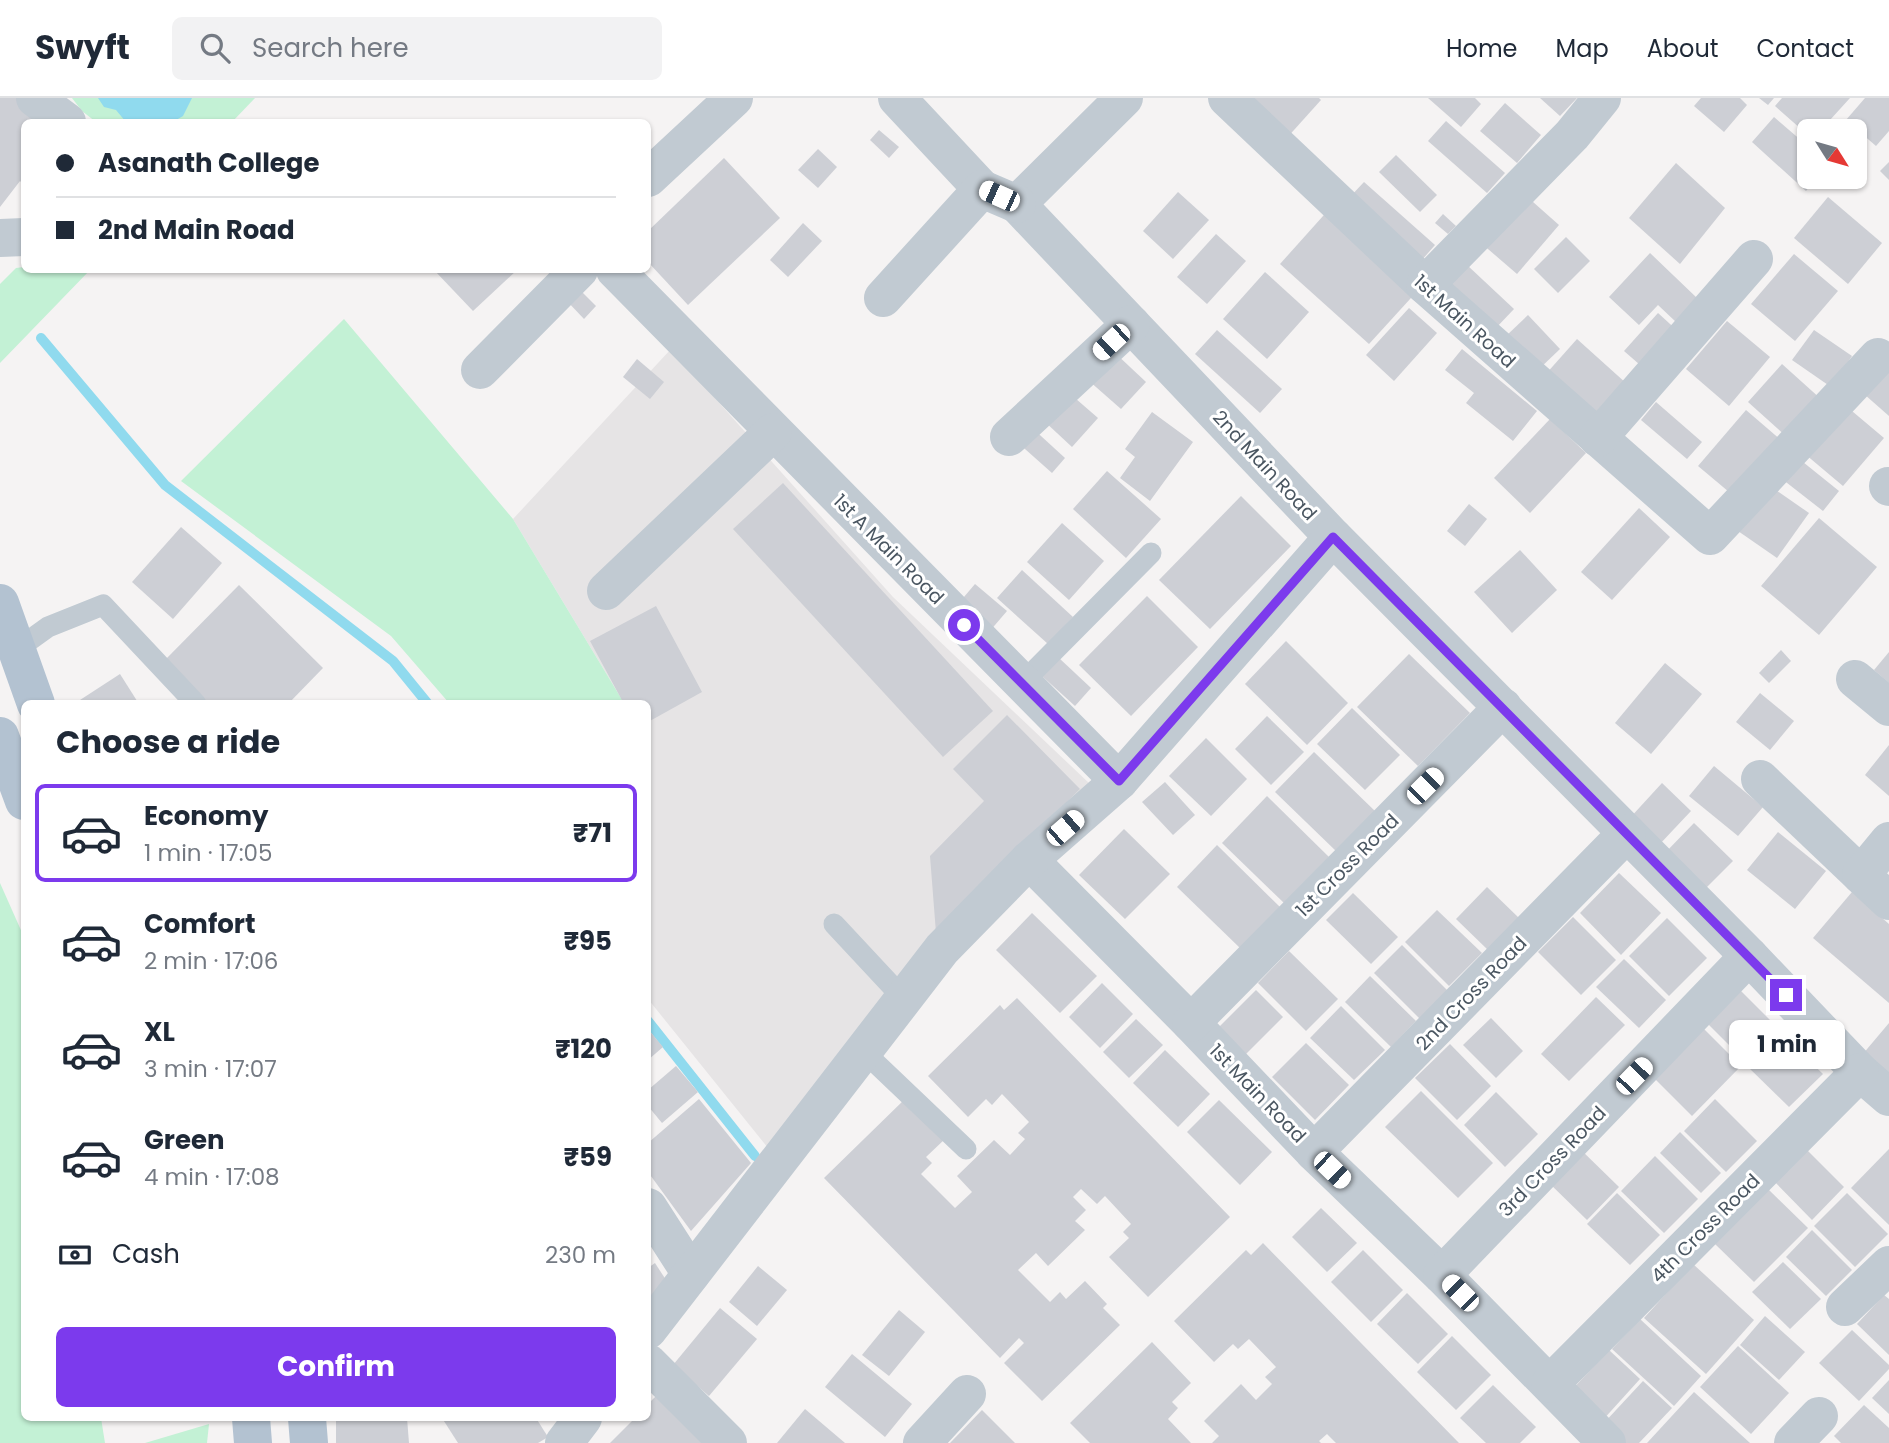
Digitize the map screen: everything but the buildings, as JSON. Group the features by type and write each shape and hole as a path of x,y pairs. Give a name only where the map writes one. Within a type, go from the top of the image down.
{"main road":[{"path":"0,603 35,700"},
{"path":"0,736 21,793"},
{"path":"251,1421 253,1443"},
{"path":"307,1421 309,1443"}],"street":[{"path":"35,98 63,119"},
{"path":"651,175 734,98"},
{"path":"897,98 982,189 1017,204 1124,98"},
{"name":"1st Main Road","path":"1227,98 1425,285 1710,536 1878,357"},
{"path":"1425,285 1572,135 1602,98"},
{"path":"883,298 982,189"},
{"name":"2nd Main Road","path":"1017,204 1333,537 1749,956 1860,1072 1889,1097"},
{"path":"0,238 21,237"},
{"path":"1598,438 1754,259"},
{"path":"480,370 576,273"},
{"name":"1st A Main Road","path":"618,273 1119,781"},
{"path":"1009,437 1131,324"},
{"path":"606,591 773,432"},
{"path":"651,1326 942,948 1029,860 1119,781 1333,537"},
{"path":"1855,679 1889,707"},
{"name":"1st Cross Road","path":"1191,1023 1503,707"},
{"path":"1760,779 1889,901"},
{"name":"2nd Cross Road","path":"1314,1152 1627,833"},
{"path":"1861,875 1889,841"},
{"name":"1st Main Road","path":"1029,860 1314,1152 1442,1275 1607,1443"},
{"name":"3rd Cross Road","path":"1442,1275 1749,956"},
{"name":"4th Cross Road","path":"1550,1384 1860,1072"},
{"path":"651,1212 691,1274"},
{"path":"1846,1307 1889,1265"},
{"path":"651,1366 728,1443"},
{"path":"922,1443 967,1394"},
{"path":"1793,1443 1819,1416"},
{"path":"564,1443 581,1421"}],"lane":[{"path":"1021,683 1151,553"},
{"path":"16,650 48,627 103,606 191,700"},
{"path":"834,924 903,998"},
{"path":"862,1050 965,1149"}],"shaded area":[{"path":"671,349 893,597 1090,784 768,1148 651,1003 651,700 622,700 513,519"}],"green space":[{"path":"72,98 255,98 235,119 92,119"},
{"path":"21,267 21,273 87,273 0,363 0,284 16,268"},
{"path":"344,319 513,519 622,700 446,700 391,636 181,481"},
{"path":"0,883 21,930 21,1421 101,1421 105,1443 0,1443"},
{"path":"209,1424 207,1443 145,1443"}],"water":[{"path":"98,98 192,98 183,116 178,119 124,119 116,110 104,107"}],"waterway":[{"path":"41,338 165,485 393,661 425,700"},
{"path":"651,1025 755,1156"}],"route":[{"path":"964,625 1119,781 1333,537 1786,995"}]}
